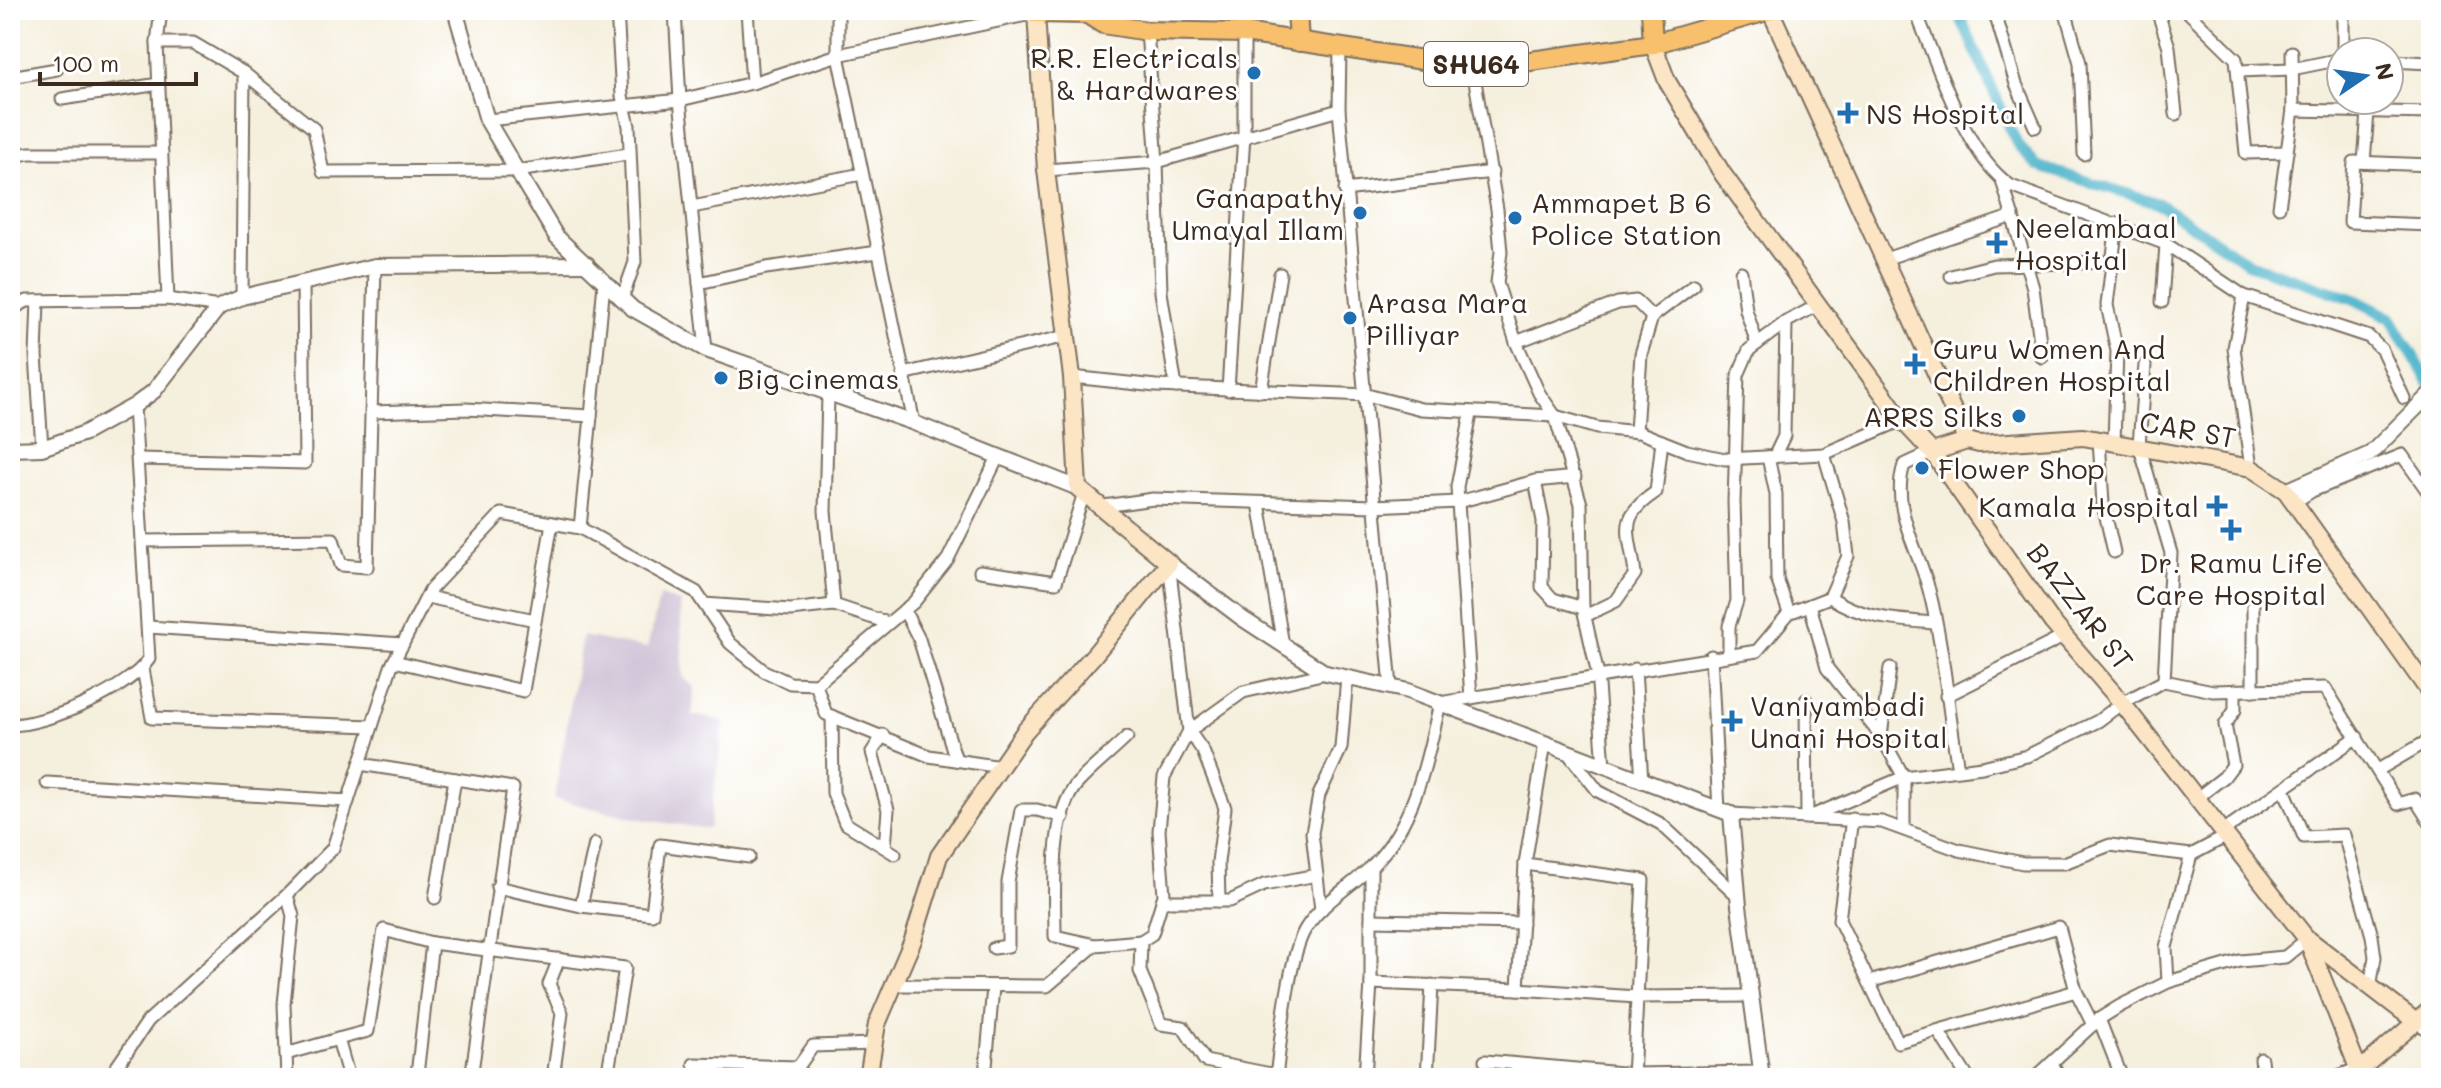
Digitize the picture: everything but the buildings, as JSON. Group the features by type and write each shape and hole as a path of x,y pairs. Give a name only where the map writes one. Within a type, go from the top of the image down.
{"main road":[{"path":"1297,10 1299,42"},
{"name":"BAZZAR ST","path":"1651,10 1653,44 1667,81 1722,173 1902,420 1932,452 2065,636 2122,703 2307,939 2362,1073"},
{"path":"1775,11 1835,159 1885,259 1967,441"},
{"name":"SHU64","path":"1083,12 1103,24 1147,31 1244,33 1472,64 1516,63 1653,44 1712,25 1775,11"},
{"path":"868,1078 877,1024 913,940 939,856 1025,731 1094,655 1169,563 1086,497 1046,170 1036,12 1083,12"},
{"name":"CAR ST","path":"1932,452 1967,441 1979,444 2083,437 2107,440 2251,468 2290,497"},
{"path":"2290,497 2431,694"},
{"path":"2307,939 2415,1021"},
{"path":"2362,1073 2431,1009"}],"street":[{"path":"161,10 157,43 168,299"},
{"path":"455,10 487,120 556,236 622,299 706,350 828,396 914,423 1086,497 1374,506 1458,502 1535,481 1575,477"},
{"path":"617,10 624,106 629,126 635,262 622,299"},
{"path":"675,10 680,100 706,350"},
{"path":"747,10 752,83"},
{"path":"838,10 838,55 914,423"},
{"path":"1915,10 1966,129 2002,180 2026,263 2042,357"},
{"path":"1994,10 2016,84 2035,127"},
{"path":"2065,10 2080,63 2084,154"},
{"path":"2157,10 2169,47 2176,114"},
{"path":"2186,10 2236,59 2246,153 2287,152"},
{"path":"2343,10 2343,36"},
{"path":"487,120 680,100 752,83 838,55 1036,12"},
{"path":"1147,31 1157,162 1161,292 1176,387"},
{"path":"1228,390 1244,135 1244,33"},
{"path":"157,43 193,43 244,73 314,129 323,172 517,171 628,154"},
{"path":"1340,48 1339,110 1345,190 1367,395 1391,687"},
{"path":"2279,207 2293,110 2292,52"},
{"path":"2239,71 2292,69 2325,62"},
{"path":"2405,62 2431,63"},
{"path":"1472,64 1492,172 1501,252 1497,283 1516,342 1539,393 1555,416 1581,504 1584,612 1598,675 1604,767"},
{"path":"10,77 57,69"},
{"path":"242,297 244,73"},
{"path":"62,99 159,84"},
{"path":"1046,170 1157,162 1339,110"},
{"path":"2293,110 2325,111"},
{"path":"2405,113 2431,113"},
{"path":"2364,162 2368,116"},
{"path":"10,157 29,153 162,153"},
{"path":"2431,165 2354,162 2350,222 2431,225"},
{"path":"1345,190 1492,172"},
{"path":"692,207 862,174"},
{"path":"2002,180 2166,244 2244,296 2369,337 2382,350 2404,398"},
{"path":"1885,259 2013,216"},
{"path":"2114,552 2103,504 2117,351 2107,305 2117,223"},
{"path":"2162,302 2166,244"},
{"path":"699,283 766,268 878,252"},
{"path":"1951,276 1994,265 2112,262"},
{"path":"10,449 42,448 85,433 134,406 154,391 219,307 242,297 375,266 587,264"},
{"path":"144,541 333,539 341,565 367,567 375,266"},
{"path":"1741,272 1746,310 1757,344"},
{"path":"1261,391 1280,274"},
{"path":"138,459 305,463 303,282"},
{"path":"580,528 604,284"},
{"path":"1636,432 1641,354 1652,317 1694,285"},
{"path":"2244,296 2234,348 2251,468"},
{"path":"10,310 27,301 168,299 219,307"},
{"path":"38,301 36,355 42,448"},
{"path":"1516,342 1618,303 1636,301 1652,317"},
{"path":"1729,654 1729,626 1737,601 1734,502 1738,375 1749,350 1786,322 1818,305"},
{"path":"1786,322 1784,436 1771,457 1776,494 1777,579 1789,613"},
{"path":"903,374 1067,336"},
{"path":"2145,365 2139,445 2171,553 2164,681"},
{"path":"1072,377 1176,387 1367,395 1421,409 1555,416 1597,428 1636,432 1687,451 1737,459 1824,454 1902,420"},
{"path":"2290,497 2370,454 2431,393"},
{"path":"828,396 825,511 834,605"},
{"path":"10,725 28,725 82,704 139,674 149,659 134,406"},
{"path":"372,412 466,409 591,416"},
{"path":"1471,414 1457,487 1471,698"},
{"path":"1535,481 1543,521 1542,587 1553,599 1584,612 1616,601 1635,574 1628,521 1634,507 1656,492 1662,441"},
{"path":"1932,452 1904,465 1899,480 1901,506 1930,592 1958,769"},
{"path":"1440,703 1711,656 1757,651 1789,613 1830,597 1848,556 1844,522 1824,454"},
{"path":"2290,497 2402,455 2431,496"},
{"path":"109,1078 148,1021 287,895 333,848 394,661 427,597 501,514 580,528 696,592 730,643 764,671 790,683 816,684 904,610 948,559 998,457"},
{"path":"980,571 1056,582 1086,497"},
{"path":"1259,503 1283,645"},
{"path":"528,704 523,691 552,523"},
{"path":"1169,563 1326,673 1391,687 1440,703 1725,812 1852,818 1904,828 1959,850 2023,863 2064,863 2110,845 2191,855 2225,834 2357,737"},
{"path":"1169,563 1189,731 1203,751 1225,808 1224,839 1218,862 1219,901"},
{"path":"427,597 535,620"},
{"path":"1830,597 1849,610 1874,618 1934,623"},
{"path":"704,604 791,610 834,605 888,623"},
{"path":"1810,605 1827,668 1881,736 1904,777 1904,828"},
{"path":"2253,605 2253,690"},
{"path":"904,610 919,639 956,760"},
{"path":"148,627 403,644"},
{"path":"1946,696 2065,636"},
{"path":"1485,1061 1633,1076 1761,1075 1725,812 1711,656"},
{"path":"394,661 523,691"},
{"path":"1881,736 1890,668"},
{"path":"143,669 152,718 372,726"},
{"path":"1635,669 1642,782"},
{"path":"1127,737 1075,786 1063,817 1055,869 1055,936 1095,945 1141,941 1152,934 1162,901 1159,831 1164,777 1189,731 1243,692 1326,673"},
{"path":"1321,910 1312,833 1319,795 1341,748 1347,677"},
{"path":"1807,818 1904,777 2027,756 2098,721 2122,703 2164,681 2213,691 2325,688 2398,804 2415,799 2431,824"},
{"path":"816,684 826,714 929,756 1001,767"},
{"path":"2197,798 2224,777 2233,765 2225,725 2235,710 2235,690"},
{"path":"1806,700 1807,818"},
{"path":"1141,941 1140,971 1161,1024 1183,1027 1205,1061 1276,1077 1287,994 1304,930 1399,836 1424,771 1440,703"},
{"path":"832,716 833,793 845,823 890,850 888,810 872,752 883,735"},
{"path":"2378,770 2431,739"},
{"path":"1518,989 1525,864 1545,743"},
{"path":"1568,753 1598,791 1661,824 1738,896"},
{"path":"360,764 513,788 471,1078"},
{"path":"435,898 455,779"},
{"path":"47,783 348,801"},
{"path":"2284,789 2304,837 2344,835 2372,936 2375,957 2370,988"},
{"path":"994,948 1008,946 1008,882 1021,810 1037,810 1063,817"},
{"path":"1852,818 1839,920 1898,1042 2076,991"},
{"path":"581,906 595,844"},
{"path":"497,887 581,906 652,914 660,845 749,857"},
{"path":"2168,982 2166,947 2191,855"},
{"path":"1525,864 1643,880 1633,1076"},
{"path":"1365,1078 1371,983 1371,866"},
{"path":"1162,901 1230,901 1264,885 1317,875"},
{"path":"287,895 293,916 284,1004 287,1078"},
{"path":"1371,920 1522,923"},
{"path":"1869,982 2059,927 2076,991 2096,1022 2122,1078"},
{"path":"286,1054 368,1031 384,930 432,943 625,968 607,1078"},
{"path":"2035,1078 2096,1022 2168,982 2240,961 2285,957 2307,939"},
{"path":"404,1078 417,1075 432,943"},
{"path":"894,985 1047,986 1095,945"},
{"path":"553,1078 562,1013 549,984 559,959"},
{"path":"1371,983 1637,997 1750,996"},
{"path":"1427,1078 1432,985"},
{"path":"985,1078 993,987"},
{"path":"2415,1021 2431,1032"},
{"path":"1938,1031 1968,1078"},
{"path":"338,1039 349,1078"},
{"path":"694,1064 798,1067 813,1046 874,1044"},
{"path":"2261,1059 2263,1078"},
{"path":"2052,1063 2060,1078"},
{"path":"2337,1078 2362,1073"}],"shaded area":[{"path":"660,596 680,602 683,677 695,688 692,715 724,721 709,829 639,819 554,799 582,636 647,648"}],"waterway":[{"path":"1957,10 2017,144 2037,166 2158,203 2250,264 2354,299 2391,318 2431,386"}],"place":[{"name":"R.R. Electricals & Hardwares","path":"1254,73"},
{"name":"NS Hospital","path":"1848,113"},
{"name":"Ganapathy Umayal Illam","path":"1360,213"},
{"name":"Ammapet B 6 Police Station","path":"1515,218"},
{"name":"Neelambaal Hospital","path":"1997,243"},
{"name":"Arasa Mara Pilliyar","path":"1350,318"},
{"name":"Guru Women And Children Hospital","path":"1915,364"},
{"name":"Big cinemas","path":"721,378"},
{"name":"ARRS Silks","path":"2019,416"},
{"name":"Flower Shop","path":"1922,468"},
{"name":"Kamala Hospital","path":"2217,506"},
{"name":"Dr. Ramu Life Care Hospital","path":"2231,530"},
{"name":"Vaniyambadi Unani Hospital","path":"1732,721"}]}
